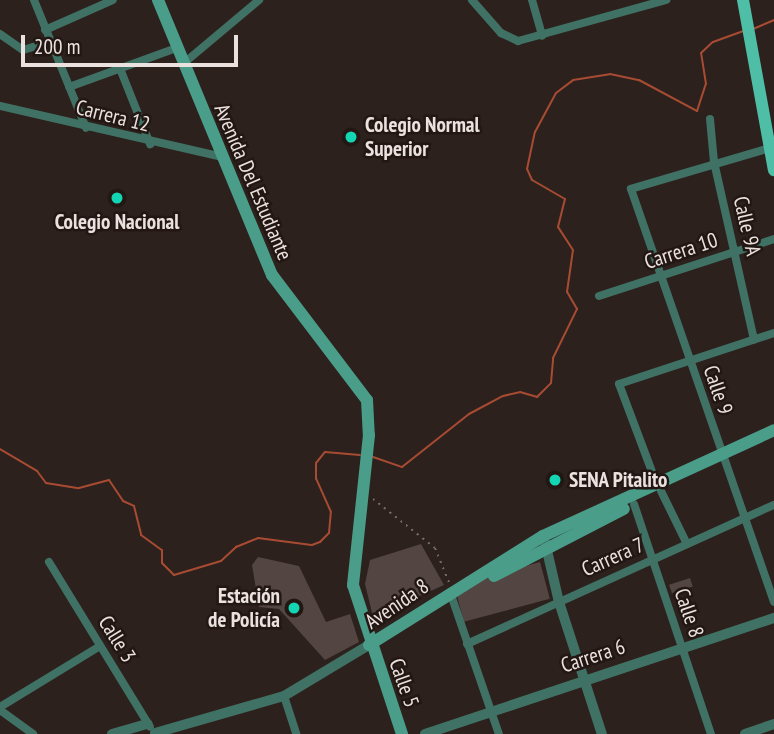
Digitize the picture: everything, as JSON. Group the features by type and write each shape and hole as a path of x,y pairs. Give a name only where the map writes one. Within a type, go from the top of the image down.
{"main road":[{"name":"Avenida Del Estudiante","path":"158,0 219,156 272,275 367,400 366,465 353,585 369,645"},
{"path":"743,0 774,125"},
{"path":"750,0 752,32 774,170"},
{"name":"Avenida 8","path":"724,459 774,430"},
{"name":"Avenida 8","path":"369,645 544,541 774,438"},
{"name":"Avenida 8","path":"544,541 634,504 659,488"},
{"name":"Calle 5","path":"369,645 402,734"}],"street":[{"path":"34,0 86,128"},
{"path":"45,30 113,0"},
{"path":"184,63 259,0"},
{"path":"532,0 542,36"},
{"path":"476,1 513,41 542,36 643,3 666,0"},
{"path":"0,34 23,50 50,42"},
{"path":"69,87 121,71 177,48"},
{"path":"121,71 150,144"},
{"name":"Carrera 12","path":"0,106 150,144 219,156"},
{"name":"Calle 9A","path":"710,119 714,162 754,340"},
{"path":"714,162 770,148"},
{"name":"Calle 9","path":"714,162 631,189 774,602"},
{"name":"Carrera 10","path":"599,296 774,239"},
{"path":"687,544 659,488 619,384 774,333"},
{"name":"Calle 8","path":"634,504 711,734"},
{"name":"Carrera 7","path":"467,644 774,505"},
{"path":"544,541 559,602 602,734"},
{"name":"Calle 3","path":"49,562 153,730"},
{"path":"452,594 499,734"},
{"name":"Carrera 6","path":"425,734 583,678 774,618"},
{"path":"111,734 153,730 284,696 369,645"},
{"path":"33,734 0,708 100,646"},
{"path":"284,696 296,734"},
{"path":"745,734 774,724"}],"path":[{"path":"363,491 435,548 452,594"}],"building":[{"path":"421,544 444,585 386,611 375,625 365,584 370,560"},
{"name":"Estación de Policía","path":"258,557 299,566 326,622 350,614 359,642 325,660 279,609 259,607 252,565"},
{"path":"540,562 550,599 464,622 454,585"},
{"path":"690,578 693,587 672,593 669,585"}],"waterway":[{"path":"753,29 774,20"},
{"path":"373,457 402,467 469,414 503,396 520,392 537,397 551,383 553,358 577,309 567,292 573,250 558,227 565,199 532,180 527,169 535,132 556,93 573,80 610,74 639,80 697,111 706,84 701,53 713,42 744,31"},
{"path":"0,449 37,471 46,483 79,488 109,480 123,501 134,506 141,535 162,550 162,563 174,575 221,561 236,547 258,538 312,545 320,542 329,533 331,512 316,479 316,463 325,452 360,455"}],"place":[{"name":"Colegio Normal Superior","path":"351,137"},
{"name":"Colegio Nacional","path":"117,198"},
{"name":"SENA Pitalito","path":"555,480"},
{"name":"Estación de Policía","path":"294,608"}]}
